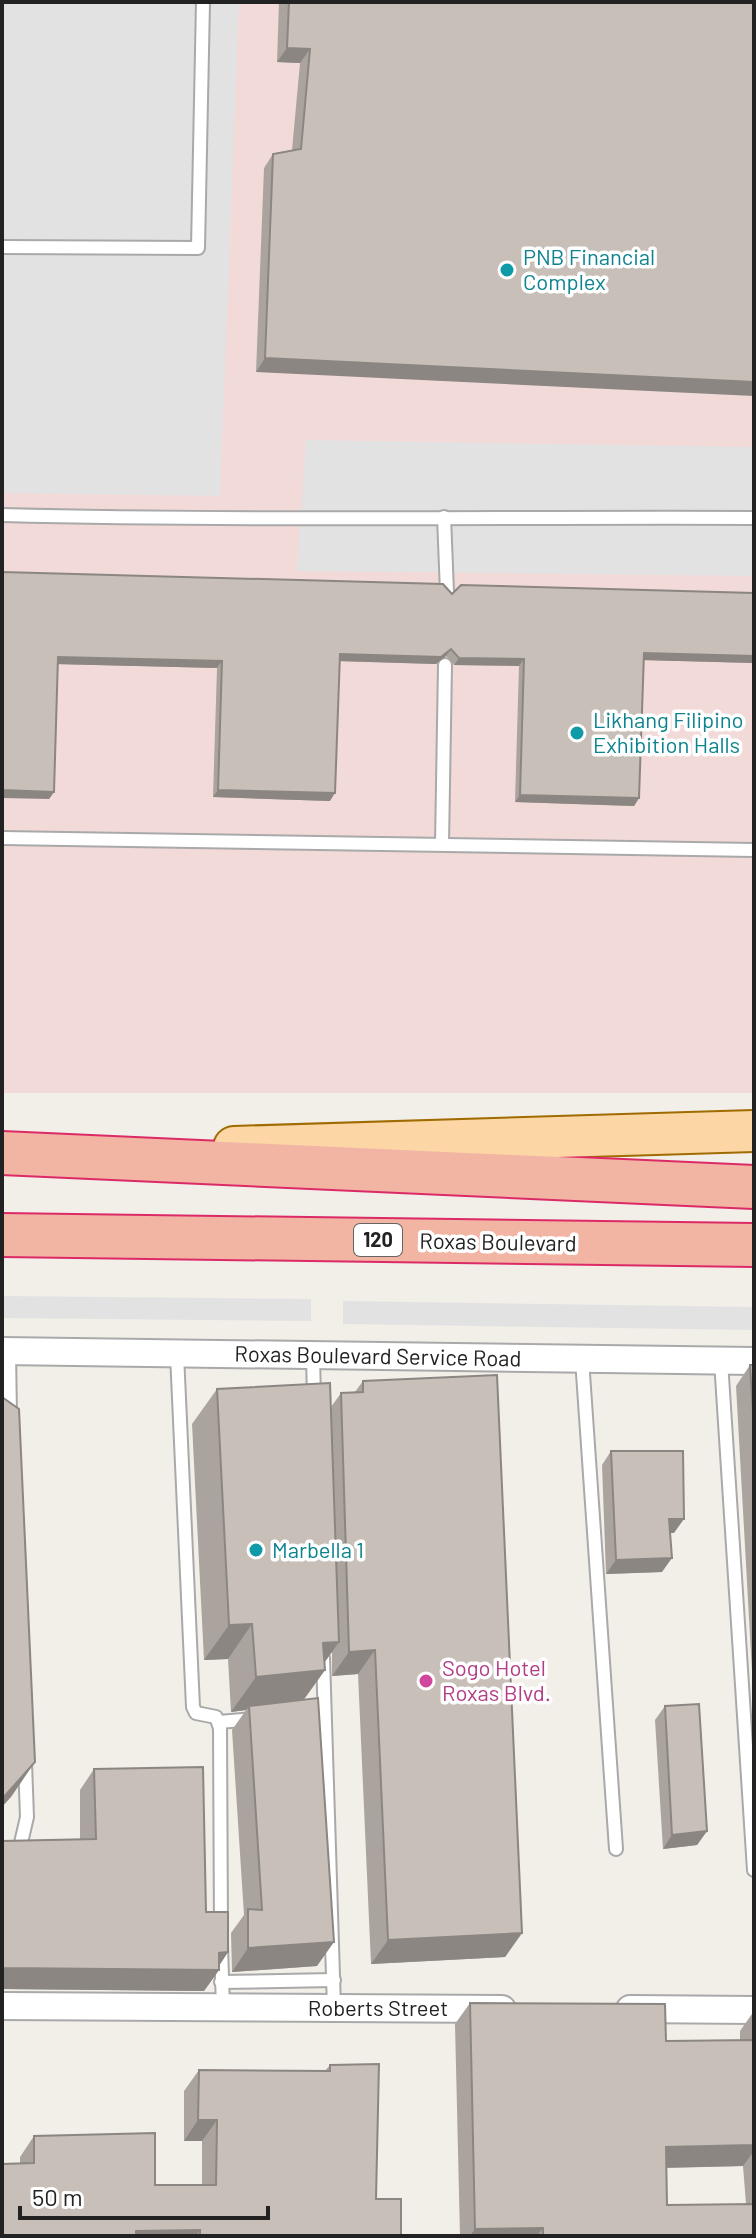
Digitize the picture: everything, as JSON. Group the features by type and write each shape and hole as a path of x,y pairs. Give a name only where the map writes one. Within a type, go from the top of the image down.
{"highway":[{"path":"2,1153 754,1187"},
{"name":"Roxas Boulevard","path":"2,1235 754,1245"}],"main road":[{"path":"2,1153 754,1131"}],"street":[{"name":"Roxas Boulevard Service Road","path":"5,1351 754,1361"},
{"name":"Roberts Street","path":"2,2006 222,1994 334,2008 521,2009"},
{"path":"599,2009 754,2010"}],"lane":[{"path":"2,247 198,248 203,2"},
{"path":"2,515 195,520 754,518"},
{"path":"444,517 447,592"},
{"path":"442,844 445,665"},
{"path":"2,838 754,850"},
{"path":"5,1351 11,1436"},
{"path":"177,1354 193,1707 196,1713 216,1717 219,1722 222,1994 334,1980"},
{"path":"313,1355 315,1417"},
{"path":"582,1359 616,1849"},
{"path":"721,1361 754,1870"},
{"path":"323,1649 334,2008"},
{"path":"310,1713 325,1711"},
{"path":"219,1722 265,1718"},
{"path":"2,1852 20,1847 25,1836 24,1753"}],"shaded area":[{"path":"2,2 754,2 754,1093 2,1093"},
{"path":"2,2 239,2 220,496 2,493"},
{"path":"306,440 754,447 754,576 297,571"},
{"path":"2,1296 311,1299 311,1321 2,1318"},
{"path":"343,1301 754,1307 754,1330 343,1324"}],"building":[{"name":"PNB Financial Complex","path":"289,2 754,2 754,382 265,358 273,154 301,149 310,49 287,48"},
{"name":"Likhang Filipino Exhibition Halls","path":"2,572 443,584 452,594 461,585 754,593 754,656 644,653 639,798 520,795 524,659 459,658 451,649 441,657 340,654 335,793 218,790 222,661 58,657 54,792 2,790"},
{"path":"750,1365 754,1365 754,1428"},
{"name":"Sogo Hotel Roxas Blvd.","path":"497,1375 522,1933 388,1940 375,1650 349,1652 341,1393 363,1392 363,1381"},
{"name":"Marbella 1","path":"330,1383 339,1642 323,1643 325,1670 256,1677 252,1624 229,1625 217,1389"},
{"path":"2,1397 19,1409 35,1762 2,1799"},
{"path":"611,1451 683,1451 684,1519 669,1519 672,1558 616,1560"},
{"path":"318,1698 334,1942 248,1948 248,1909 262,1910 249,1706"},
{"path":"699,1704 707,1831 672,1835 665,1706"},
{"path":"203,1767 206,1912 228,1912 228,1952 219,1953 219,1970 2,1968 2,1841 96,1839 94,1769"},
{"path":"470,2003 665,2004 666,2041 754,2040 754,2145 666,2147 667,2205 754,2204 754,2236 543,2236 543,2228 475,2229"},
{"path":"379,2064 376,2199 401,2199 401,2236 200,2236 200,2230 136,2231 136,2236 2,2236 2,2164 34,2163 34,2136 155,2133 155,2185 216,2185 217,2120 198,2120 199,2070 330,2071 330,2065"}],"place":[{"name":"PNB Financial Complex","path":"507,270"},
{"name":"Likhang Filipino Exhibition Halls","path":"577,733"},
{"name":"Marbella 1","path":"256,1550"},
{"name":"Sogo Hotel Roxas Blvd.","path":"426,1681"}]}
